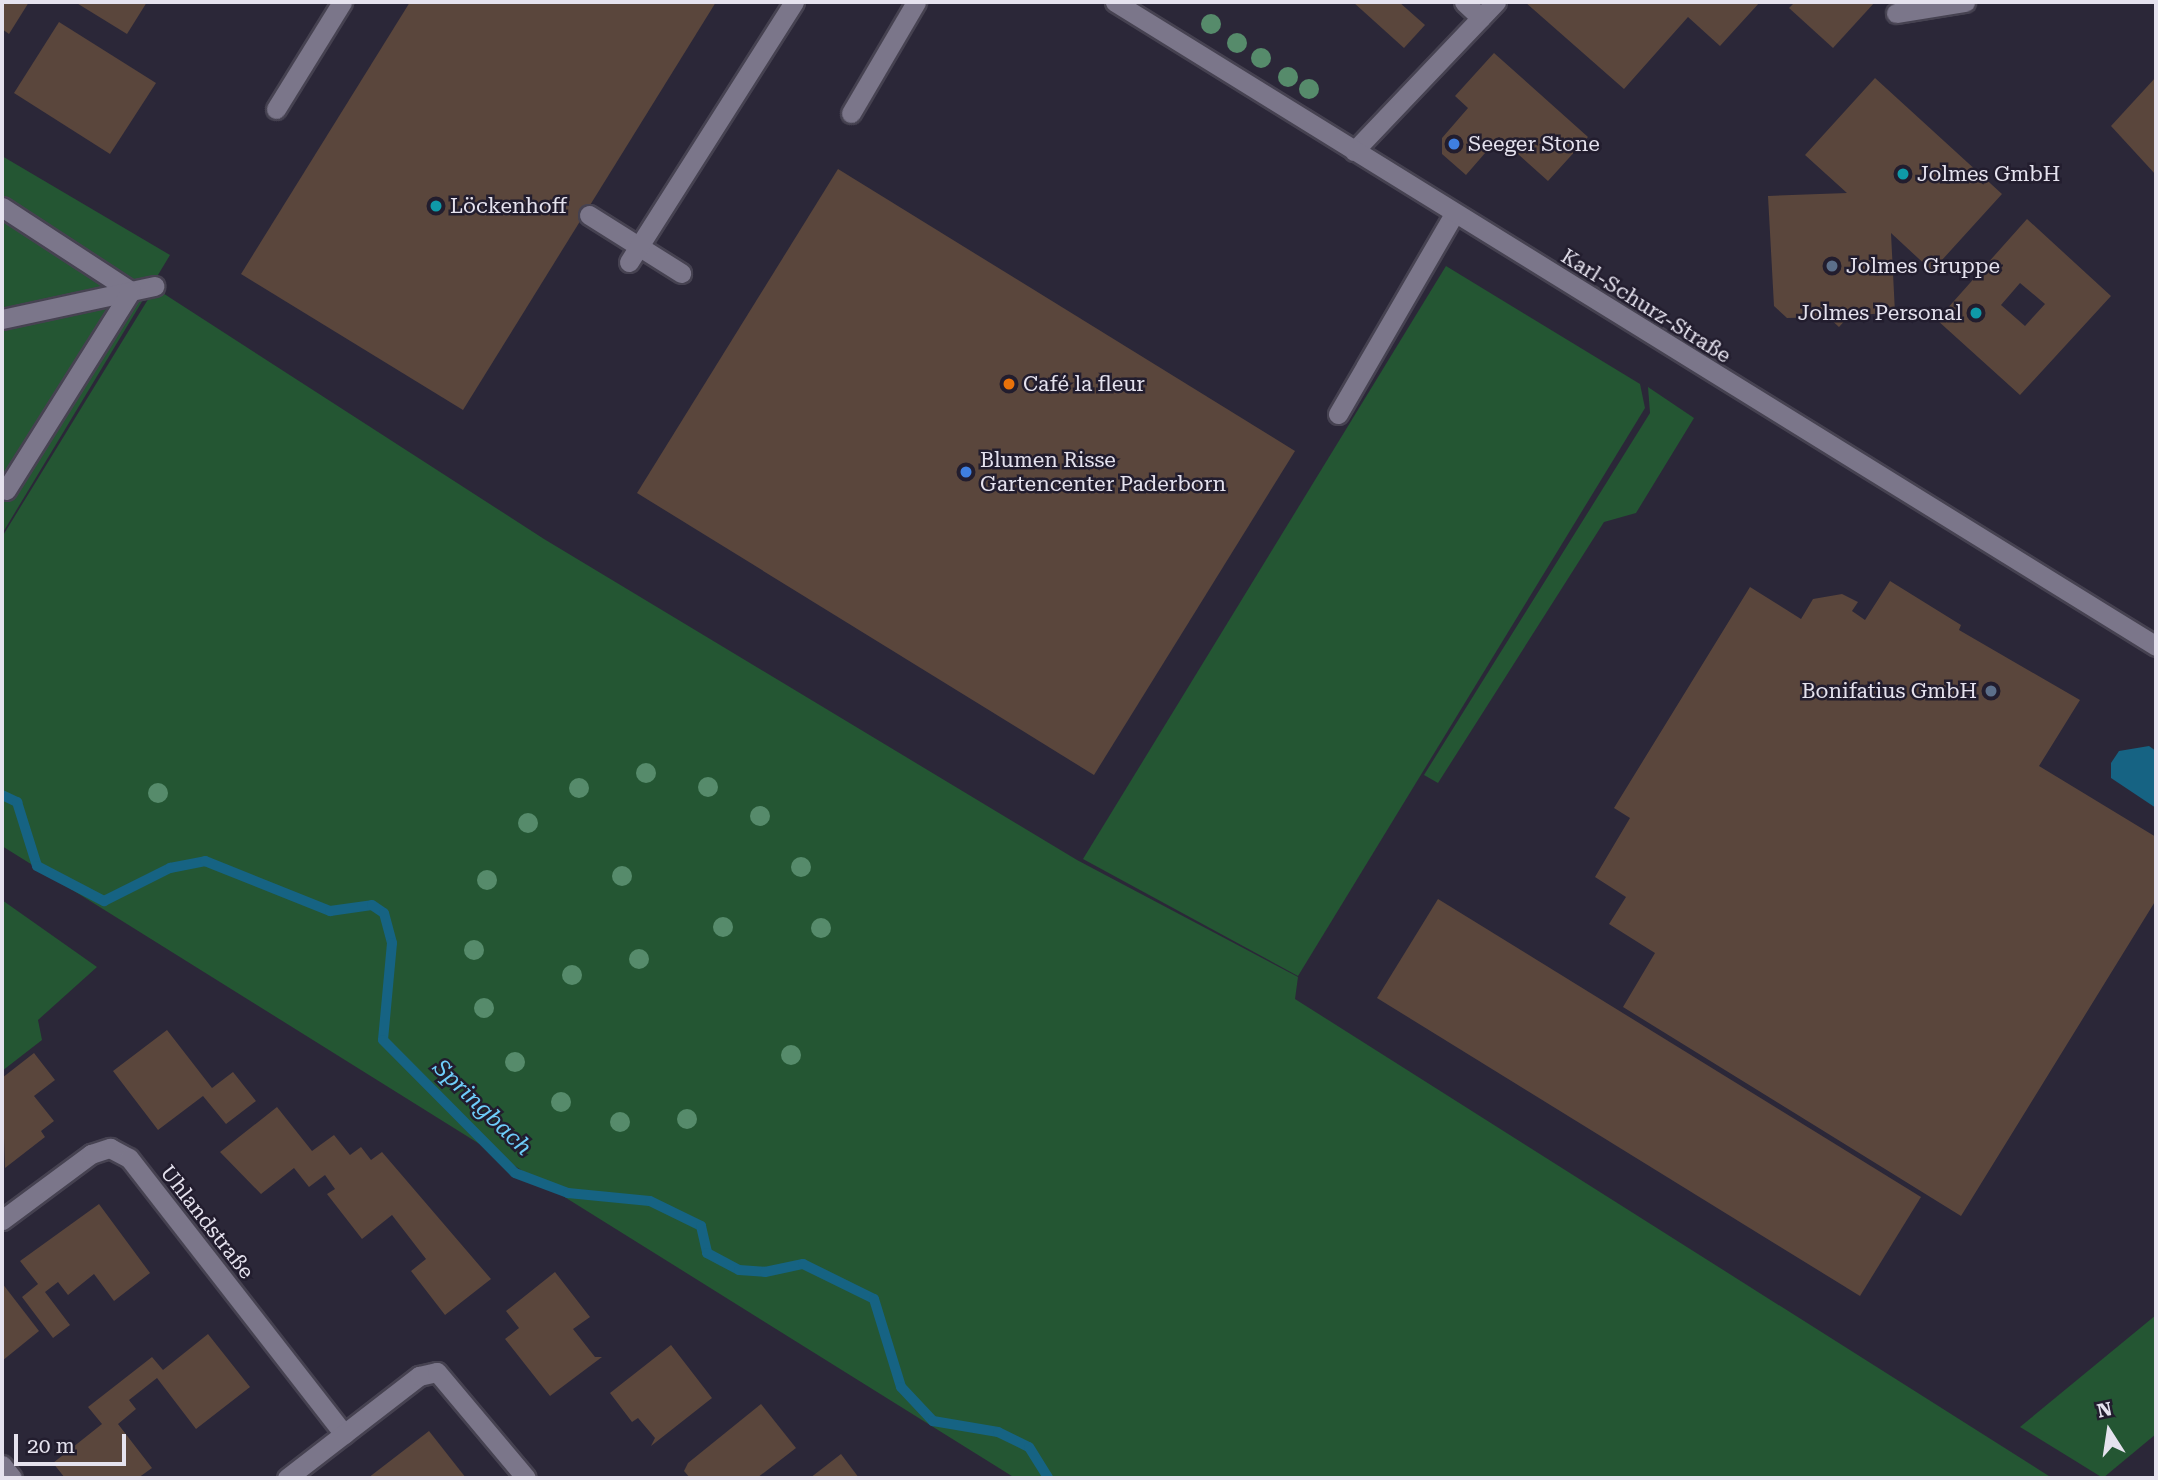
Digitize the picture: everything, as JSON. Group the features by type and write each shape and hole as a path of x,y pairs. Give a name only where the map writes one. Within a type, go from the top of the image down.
{"street":[{"path":"276,108 342,2"},
{"path":"634,255 794,2"},
{"path":"850,113 916,2"},
{"name":"Karl-Schurz-Straße","path":"1115,2 2156,646"},
{"path":"1464,2 1481,18"},
{"path":"1354,151 1496,2"},
{"path":"1896,13 1965,2"},
{"path":"2,207 131,291"},
{"path":"1338,414 1454,214"},
{"path":"589,215 634,255 681,273"},
{"path":"2,319 155,286"},
{"path":"6,490 131,291"},
{"name":"Uhlandstraße","path":"2,1220 91,1154 110,1148 129,1158 344,1434"},
{"path":"287,1478 419,1376 437,1372 526,1478"},
{"path":"2,1465 12,1478"}],"green space":[{"path":"2,156 170,255 2,534"},
{"path":"1446,266 1640,384 1645,408 1298,976 1083,859"},
{"path":"155,288 544,539 1077,860 1298,977 1295,999 2052,1478 1015,1478 2,846 2,537"},
{"path":"1648,387 1694,418 1636,513 1604,522 1438,783 1424,775 1650,413"},
{"path":"2,900 97,967 38,1020 42,1040 2,1071"},
{"path":"2156,1315 2156,1434 2103,1478 2020,1427"}],"water":[{"path":"2149,746 2156,751 2156,808 2111,778 2111,763 2119,751"}],"building":[{"path":"2,2 29,2 9,34 2,29"},
{"path":"75,2 147,2 127,34"},
{"name":"Löckenhoff","path":"410,2 716,2 463,410 241,274"},
{"path":"1353,2 1399,2 1425,25 1404,48"},
{"path":"1525,2 1760,2 1720,46 1688,17 1624,89"},
{"path":"1795,2 1875,2 1833,48 1789,8"},
{"path":"59,22 156,83 110,154 14,93"},
{"path":"1494,53 1588,137 1548,181 1499,137 1466,175 1442,154 1442,138 1468,108 1455,96"},
{"path":"2156,77 2156,175 2111,126"},
{"path":"1875,78 2002,194 1932,271 1891,233 1895,313 1850,315 1839,327 1828,317 1787,318 1774,306 1768,196 1847,193 1805,155"},
{"name":"Blumen Risse Gartencenter Paderborn","path":"838,169 1295,451 1094,775 637,493"},
{"name":"Jolmes Personal","path":"2027,219 2111,296 2020,395 1937,320","holes":["2020,283 2045,304 2025,326 2001,305"]},
{"path":"1890,581 1961,625 1959,630 2080,700 2039,766 2156,837 2156,900 1961,1216 1623,1007 1655,953 1609,924 1626,897 1595,877 1630,818 1614,808 1750,587 1801,619 1813,599 1842,594 1858,602 1852,611 1865,620"},
{"path":"1438,899 1921,1197 1860,1296 1377,998"},
{"path":"167,1030 212,1088 233,1072 256,1101 226,1124 203,1096 158,1130 113,1071"},
{"path":"34,1053 55,1080 34,1096 54,1121 41,1131 45,1137 5,1168 2,1078"},
{"path":"277,1107 312,1151 334,1135 350,1155 361,1147 371,1160 382,1152 491,1279 445,1315 411,1271 426,1259 392,1215 362,1239 327,1194 335,1189 325,1175 309,1187 294,1168 261,1194 220,1152"},
{"path":"99,1204 150,1273 114,1301 94,1274 68,1295 58,1282 45,1292 70,1325 53,1338 22,1297 38,1284 20,1261"},
{"path":"555,1272 590,1317 573,1329 595,1357 602,1357 550,1396 505,1339 519,1328 506,1311"},
{"path":"2,1283 39,1331 2,1361"},
{"path":"208,1334 250,1387 196,1429 157,1378 129,1400 136,1409 118,1424 152,1468 138,1478 65,1478 53,1463 102,1424 88,1407 152,1357 163,1370"},
{"path":"671,1345 712,1398 651,1446 655,1438 638,1418 632,1422 610,1393"},
{"path":"761,1404 796,1448 757,1478 690,1478 684,1471 688,1463"},
{"path":"429,1431 466,1478 368,1478"},
{"path":"841,1454 859,1478 810,1478"}],"waterway":[{"name":"Springbach","path":"2,795 17,802 37,866 104,901 170,868 205,861 330,911 372,905 384,913 392,943 383,1040 515,1173 568,1193 650,1201 701,1226 707,1253 739,1270 765,1272 803,1264 874,1299 901,1387 933,1421 998,1432 1029,1447 1048,1478"}],"place":[{"name":"Seeger Stone","path":"1454,144"},
{"name":"Jolmes GmbH","path":"1903,174"},
{"name":"Löckenhoff","path":"436,206"},
{"name":"Jolmes Gruppe","path":"1832,266"},
{"name":"Jolmes Personal","path":"1976,313"},
{"name":"Café la fleur","path":"1009,384"},
{"name":"Blumen Risse Gartencenter Paderborn","path":"966,472"},
{"name":"Bonifatius GmbH","path":"1991,691"}]}
